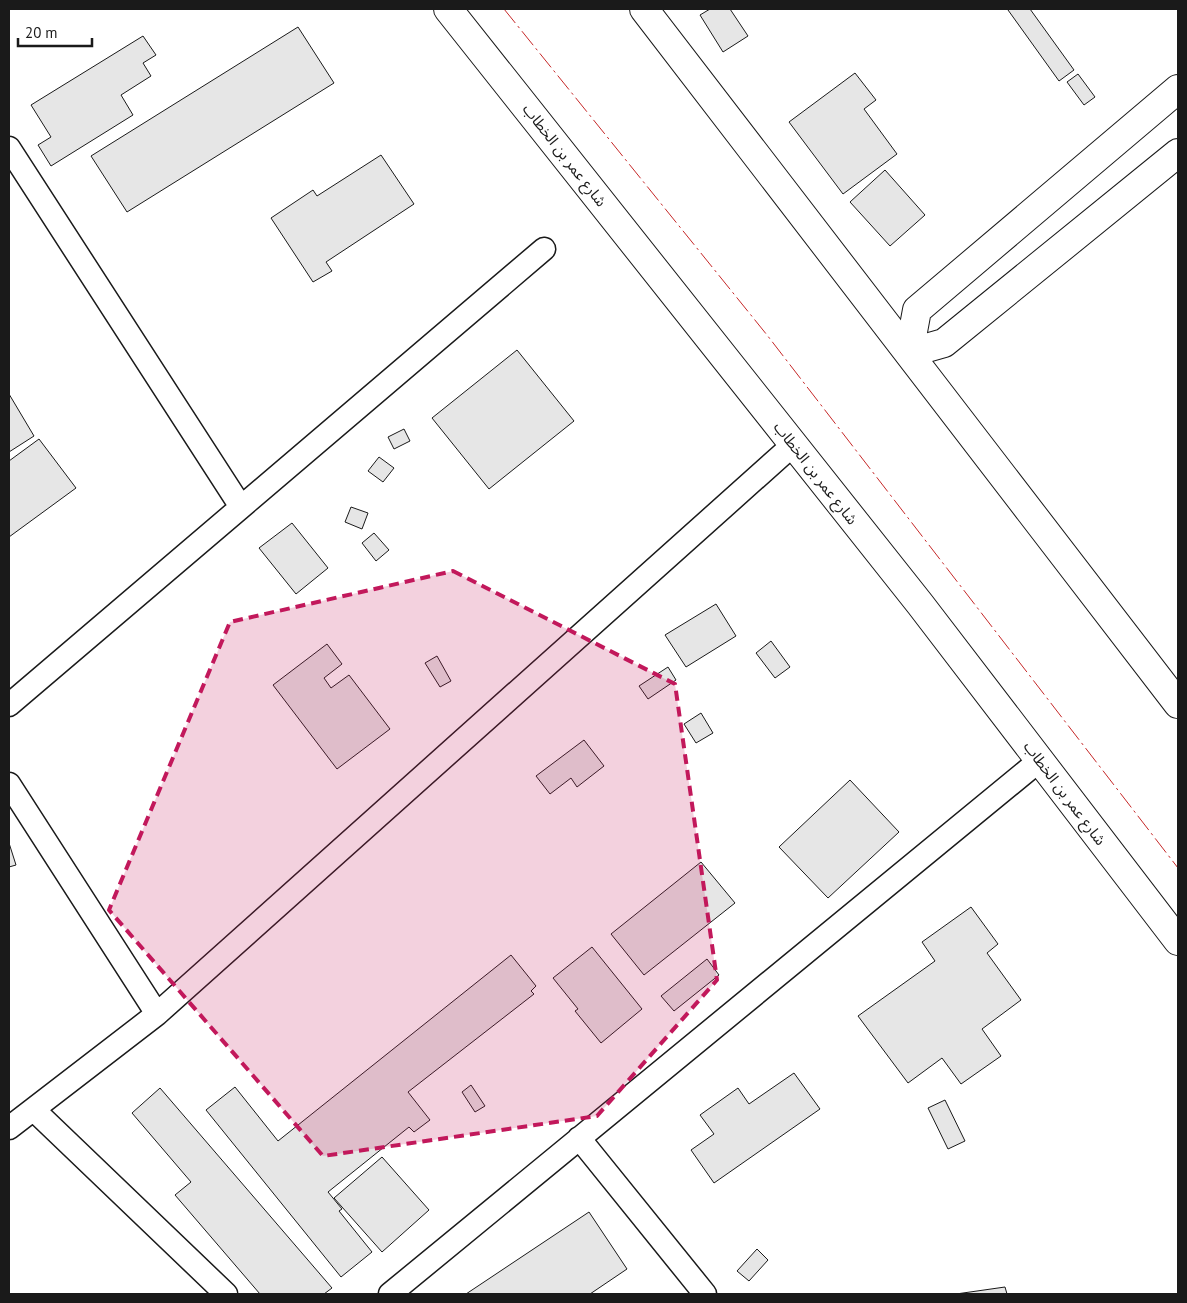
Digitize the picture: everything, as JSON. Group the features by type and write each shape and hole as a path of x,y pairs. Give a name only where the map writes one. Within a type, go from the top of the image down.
{"main road":[{"name":"شارع عمر بن الخطاب","path":"448,9 920,604 1178,941"},
{"path":"644,9 1178,701"},
{"path":"909,352 917,310 1178,89"},
{"path":"909,352 944,343 1178,153"}],"street":[{"path":"9,148 241,507"},
{"path":"9,705 544,249"},
{"path":"9,1128 157,1014 794,444"},
{"path":"390,1294 1040,760"},
{"path":"9,784 157,1014"},
{"path":"34,1110 226,1294"},
{"path":"579,1138 705,1294"}],"highlighted area":[{"path":"453,571 675,684 717,980 597,1116 323,1156 109,910 230,622"}],"building":[{"path":"710,9 730,9 748,36 723,52 700,15"},
{"path":"1030,9 1074,70 1059,81 1008,10"},
{"path":"298,27 334,83 127,212 91,156"},
{"path":"143,36 156,55 143,63 151,76 121,95 133,115 51,166 38,145 51,137 31,105"},
{"path":"855,73 876,100 864,109 897,154 843,194 789,122"},
{"path":"1078,74 1095,97 1084,105 1067,82"},
{"path":"381,155 414,204 326,262 332,271 313,282 271,218 313,190 317,196"},
{"path":"885,170 925,215 890,246 850,202"},
{"path":"517,350 574,421 489,489 432,418"},
{"path":"9,394 34,436 9,452"},
{"path":"404,429 410,441 394,449 388,437"},
{"path":"39,439 76,488 9,537 9,461"},
{"path":"379,457 394,468 383,482 368,471"},
{"path":"351,507 368,513 362,529 345,522"},
{"path":"292,523 328,568 296,594 259,548"},
{"path":"374,533 389,550 376,561 362,543"},
{"path":"716,604 736,636 686,667 665,635"},
{"path":"771,641 790,667 775,678 756,653"},
{"path":"327,644 342,664 324,678 331,688 349,675 390,729 337,769 273,685"},
{"path":"437,656 451,681 440,687 425,663"},
{"path":"668,667 676,680 648,699 639,686"},
{"path":"701,713 713,733 696,743 684,724"},
{"path":"584,740 604,766 577,787 571,778 550,794 536,776"},
{"path":"850,780 899,832 828,898 779,847"},
{"path":"9,843 16,865 9,867"},
{"path":"701,862 735,903 644,975 611,934"},
{"path":"971,907 998,944 987,953 1021,1000 982,1029 1001,1056 961,1084 942,1058 908,1083 858,1016 935,961 922,942"},
{"path":"592,947 642,1009 601,1043 575,1011 578,1009 553,978"},
{"path":"511,955 536,986 531,991 534,994 408,1092 430,1120 414,1132 409,1127 328,1192 342,1209 339,1211 372,1252 341,1277 206,1110 235,1087 278,1141"},
{"path":"707,959 719,975 674,1011 661,996"},
{"path":"794,1073 820,1109 714,1183 691,1150 714,1134 700,1115 738,1088 749,1104"},
{"path":"471,1085 485,1106 475,1112 462,1092"},
{"path":"160,1088 332,1288 324,1294 260,1294 175,1195 191,1182 132,1113"},
{"path":"945,1100 965,1141 948,1149 928,1108"},
{"path":"382,1157 429,1210 382,1252 334,1198"},
{"path":"589,1212 627,1269 590,1294 466,1294"},
{"path":"757,1249 768,1260 749,1281 737,1271"},
{"path":"1005,1287 1007,1294 956,1294"}],"power":[{"path":"504,9 767,335 1178,868"}]}
